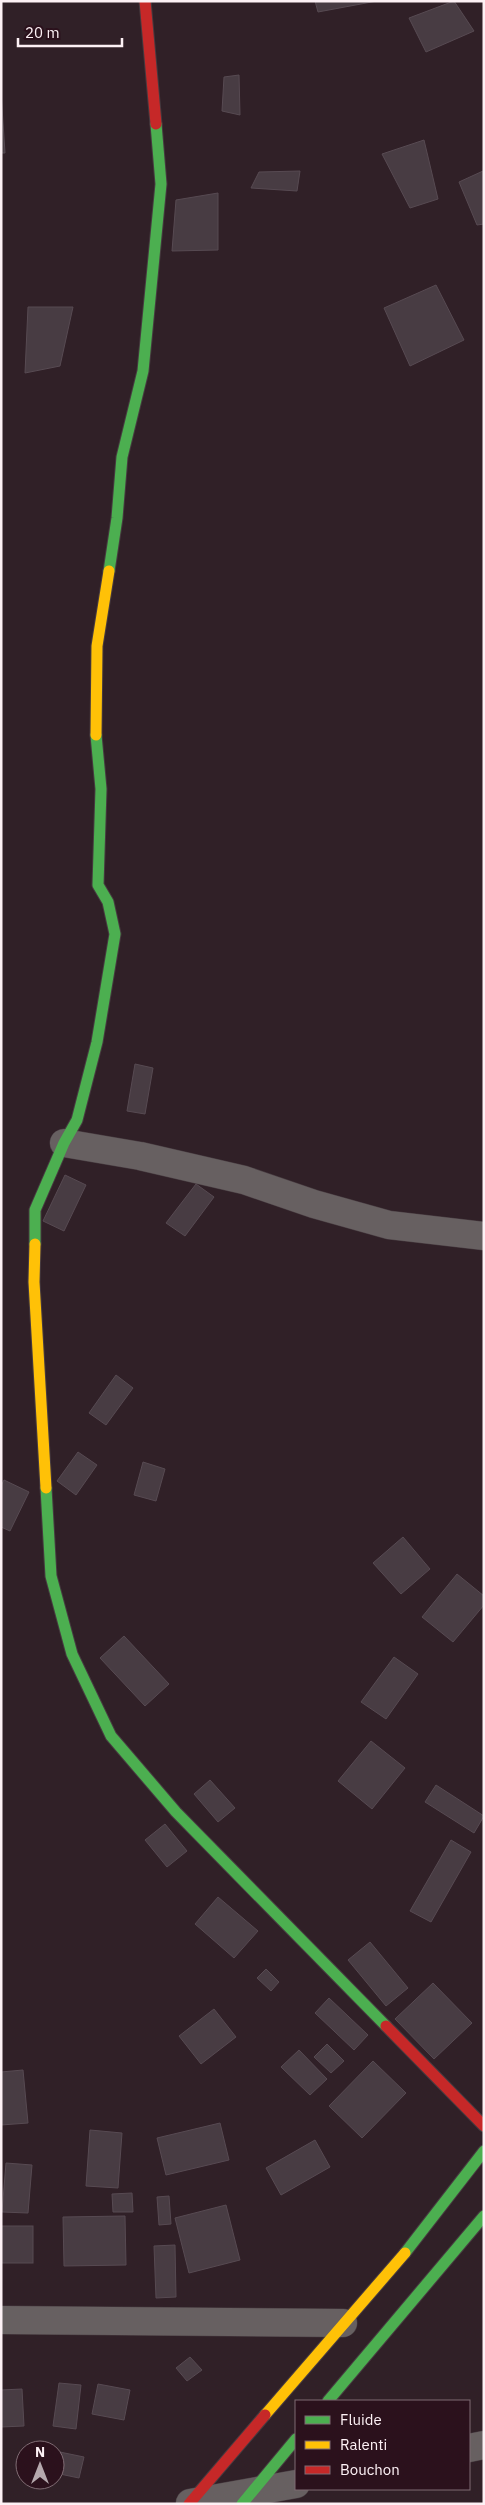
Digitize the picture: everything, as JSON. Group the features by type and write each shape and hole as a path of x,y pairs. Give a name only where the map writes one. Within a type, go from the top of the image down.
{"street":[{"path":"146,1 161,184 143,371 122,457 117,518 97,646 96,732 101,789 98,885 108,902 115,934 97,1042 76,1120 35,1210 34,1282 51,1576 72,1654 110,1736 176,1812 484,2126"},
{"path":"64,1143 140,1156 244,1180 314,1204 389,1224 484,1236"},
{"path":"190,2503 408,2249 484,2151"},
{"path":"329,2400 484,2216"},
{"path":"1,2320 343,2323"},
{"path":"246,2499 295,2441"},
{"path":"470,2448 484,2445"},
{"path":"190,2503 246,2499 295,2484"}],"building":[{"path":"315,1 377,1 318,12"},
{"path":"454,1 474,31 426,52 409,18"},
{"path":"239,75 240,115 222,111 224,77"},
{"path":"1,92 5,153 1,153"},
{"path":"424,140 438,199 410,208 382,154"},
{"path":"300,171 297,191 251,188 259,172"},
{"path":"483,171 484,224 477,225 459,182"},
{"path":"218,193 218,250 172,251 176,200"},
{"path":"436,285 464,340 410,366 384,308"},
{"path":"28,307 73,307 60,366 25,373"},
{"path":"135,1064 153,1068 145,1114 127,1111"},
{"path":"65,1175 86,1185 64,1231 43,1221"},
{"path":"196,1184 214,1197 185,1236 166,1223"},
{"path":"116,1375 133,1388 106,1425 89,1413"},
{"path":"78,1452 97,1465 76,1495 57,1481"},
{"path":"143,1462 165,1469 156,1501 134,1495"},
{"path":"4,1480 29,1492 10,1531 1,1527 1,1486"},
{"path":"403,1537 430,1569 401,1594 373,1563"},
{"path":"457,1574 484,1596 484,1605 453,1642 422,1617"},
{"path":"124,1636 169,1684 145,1706 100,1658"},
{"path":"394,1657 418,1674 386,1719 361,1702"},
{"path":"371,1741 405,1768 372,1809 338,1781"},
{"path":"210,1780 235,1808 218,1822 194,1794"},
{"path":"436,1785 484,1816 474,1833 425,1802"},
{"path":"165,1824 187,1851 167,1867 145,1840"},
{"path":"451,1840 471,1852 431,1922 410,1911"},
{"path":"218,1897 258,1931 234,1958 195,1924"},
{"path":"370,1942 408,1988 386,2006 348,1960"},
{"path":"266,1969 279,1982 271,1991 257,1978"},
{"path":"433,1983 472,2023 434,2059 395,2019"},
{"path":"329,1998 368,2035 354,2050 315,2013"},
{"path":"214,2009 236,2037 201,2064 179,2036"},
{"path":"327,2044 344,2061 331,2073 314,2057"},
{"path":"299,2050 327,2079 310,2095 281,2067"},
{"path":"373,2061 406,2093 362,2138 329,2106"},
{"path":"23,2070 28,2123 1,2125 1,2072"},
{"path":"220,2123 229,2160 166,2175 157,2138"},
{"path":"90,2130 122,2133 118,2188 86,2186"},
{"path":"315,2140 330,2167 281,2195 266,2168"},
{"path":"6,2163 32,2165 28,2213 2,2212"},
{"path":"132,2193 133,2212 113,2212 112,2194"},
{"path":"169,2196 171,2224 159,2225 157,2197"},
{"path":"226,2205 240,2260 189,2273 175,2218"},
{"path":"125,2216 126,2265 64,2266 63,2217"},
{"path":"1,2226 33,2226 33,2263 1,2263"},
{"path":"175,2245 176,2297 156,2298 154,2246"},
{"path":"190,2357 202,2370 187,2381 176,2368"},
{"path":"59,2383 81,2385 76,2429 53,2426"},
{"path":"98,2384 130,2390 124,2420 92,2414"},
{"path":"22,2389 24,2426 1,2427 1,2390"},
{"path":"65,2453 84,2457 79,2478 65,2475"}],"traffic: fast":[{"path":"109,571 117,518 122,457 143,371 161,184 156,124"},
{"path":"35,1244 35,1210 64,1143 77,1120 97,1042 115,934 108,902 98,885 101,789 96,735"},
{"path":"46,1488 51,1576 72,1654 111,1736 176,1812 386,2026"},
{"path":"405,2253 484,2151"},
{"path":"329,2400 484,2216"},
{"path":"242,2504 295,2440"}],"traffic: slow":[{"path":"96,735 97,646 109,571"},
{"path":"35,1244 34,1282 46,1488"},
{"path":"265,2415 405,2253"}],"traffic: jam":[{"path":"145,1 156,124"},
{"path":"386,2026 484,2126"},
{"path":"189,2504 265,2415"}]}
